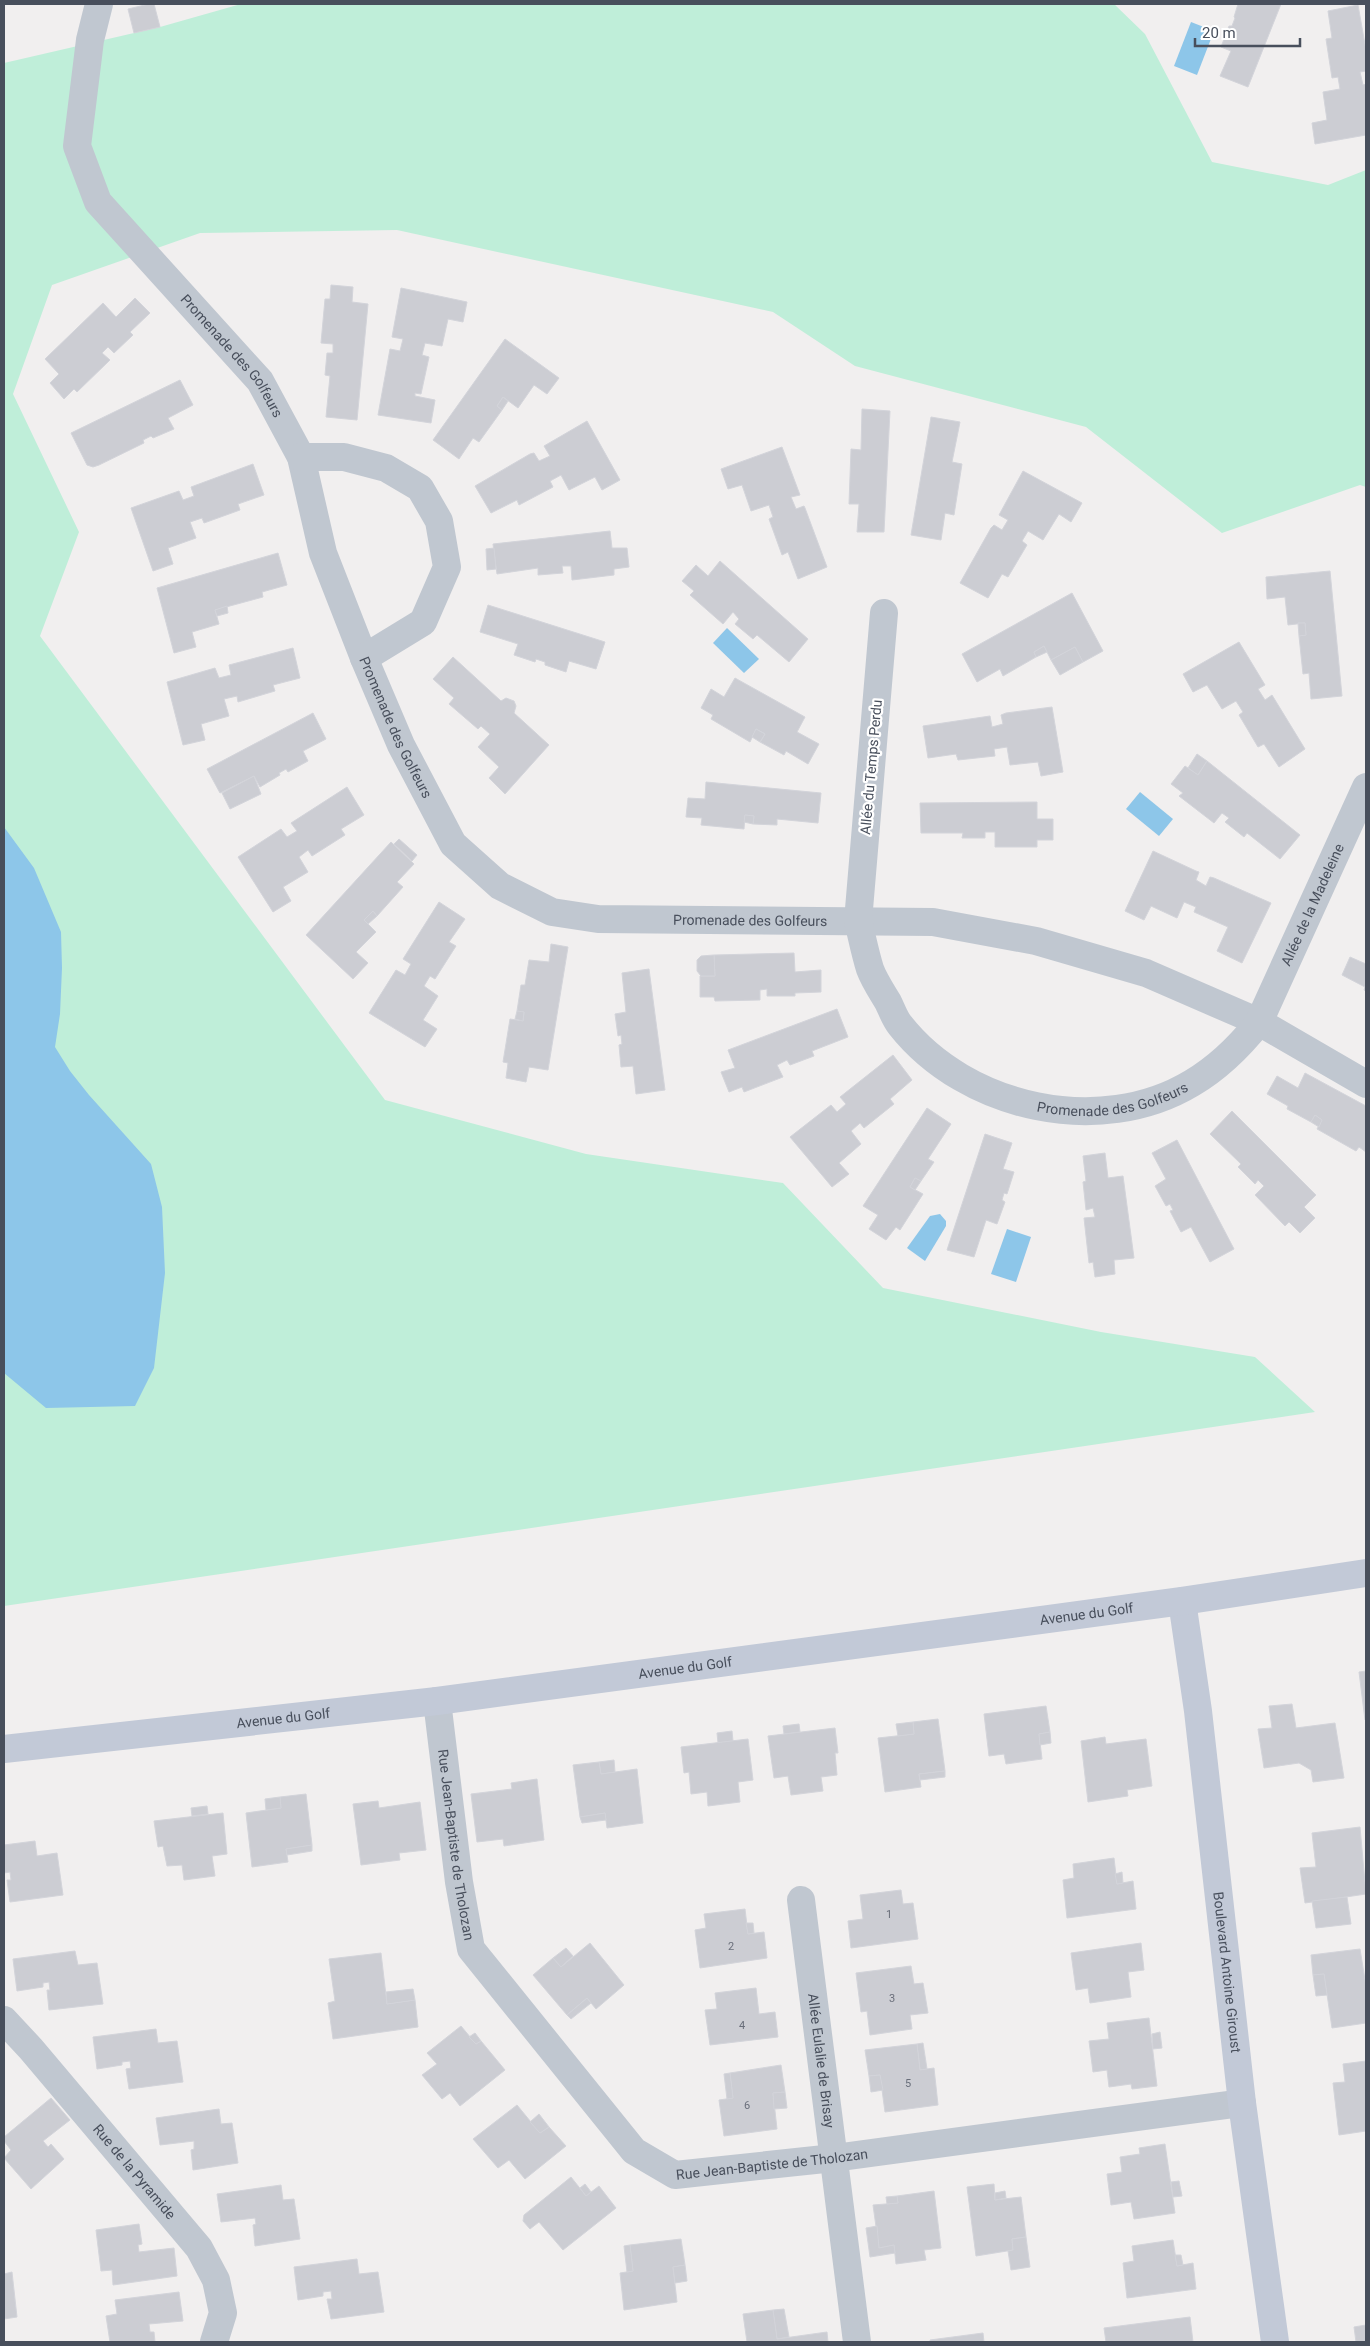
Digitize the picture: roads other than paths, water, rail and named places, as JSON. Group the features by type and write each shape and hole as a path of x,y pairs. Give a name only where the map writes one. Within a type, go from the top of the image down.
{"street":[{"name":"Promenade des Golfeurs","path":"99,4 90,40 77,146 98,202 260,381 301,456 344,457 386,468 420,488 439,521 447,567 423,622 364,658 401,745 453,844 500,886 552,912 598,919 933,922 1036,941 1146,973 1259,1022 1366,1084"},
{"path":"301,456 323,553 364,658"},
{"name":"Allée du Temps Perdu","path":"858,921 884,613"},
{"name":"Allée de la Madeleine","path":"1259,1022 1366,787"},
{"name":"Promenade des Golfeurs","path":"858,921 870,970 900,1025 928,1054 964,1080 1009,1099 1057,1110 1102,1110 1146,1103 1192,1083 1237,1050 1259,1022"},
{"name":"Avenue du Golf","path":"4,1749 438,1701 1182,1601 1366,1573"},
{"name":"Boulevard Antoine Giroust","path":"1182,1601 1198,1712 1242,2103 1275,2342"},
{"name":"Rue Jean-Baptiste de Tholozan","path":"438,1701 459,1882 471,1949 634,2152 675,2175 834,2158 1242,2103"},
{"name":"Allée Eulalie de Brisay","path":"801,1900 857,2342"},
{"name":"Rue de la Pyramide","path":"4,2020 31,2049 199,2248 216,2280 223,2313 214,2342"}],"water":[{"path":"1191,22 1214,31 1197,75 1174,66"},
{"path":"727,628 759,659 744,673 713,643"},
{"path":"1140,792 1173,819 1159,836 1126,809"},
{"path":"4,827 34,868 61,932 60,1014 55,1047 70,1071 89,1095 151,1164 162,1207 165,1273 154,1368 135,1406 46,1408 4,1373"},
{"path":"940,1214 946,1221 946,1226 925,1261 907,1248 930,1216"},
{"path":"1007,1229 1031,1237 1016,1282 991,1274"}]}
